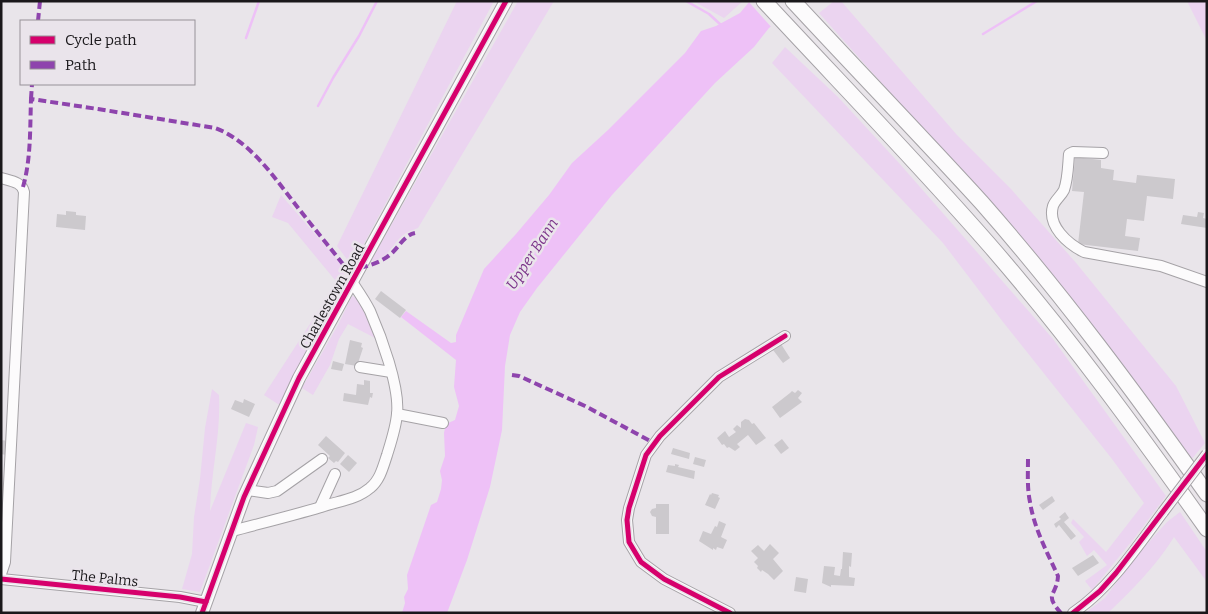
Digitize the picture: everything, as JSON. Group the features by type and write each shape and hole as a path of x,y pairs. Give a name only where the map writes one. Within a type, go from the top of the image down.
{"highway":[{"path":"764,1 992,249 1105,388 1207,529"},
{"path":"793,1 982,204 1134,391 1207,494"}],"main road":[{"name":"Charlestown Road","path":"204,607 247,490 300,378 506,1"}],"street":[{"path":"1103,153 1073,152 1069,154 1063,191 1054,204 1052,212 1054,223 1059,232 1074,247 1084,252 1161,266 1207,282"},
{"path":"1,178 19,184 23,187 24,192 5,562 1,574"},
{"path":"232,531 352,499 373,485 380,474 388,453 398,414 396,398 391,372 378,330 369,309 352,282"},
{"path":"730,613 664,579 641,562 629,542 627,526 629,508 646,455 660,436 719,377 785,336"},
{"path":"360,367 391,372"},
{"path":"398,414 443,423"},
{"path":"1073,613 1105,585 1207,454"},
{"path":"247,490 268,493 277,491 322,459"},
{"path":"320,507 334,474"},
{"name":"The Palms","path":"1,580 180,597 204,607"}],"shaded area":[{"path":"457,1 494,1 352,266 337,246"},
{"path":"518,1 554,1 418,228 407,232 383,257 371,261"},
{"path":"693,1 743,1 724,18"},
{"path":"834,1 841,1 957,135 1011,189 1077,264 1176,386 1205,443 1191,460 1107,344 1021,239 819,13"},
{"path":"1187,1 1205,1 1207,3 1207,41"},
{"path":"785,47 838,97 899,163 1053,339 1166,496 1092,590 1085,581 1107,565 1094,550 1087,556 1079,542 1084,537 1071,523 1073,519 1106,552 1144,503 1112,459 943,243 772,63"},
{"path":"281,195 348,272 335,280 288,223 272,217"},
{"path":"330,293 327,315 281,406 264,395"},
{"path":"352,296 364,308 377,339 348,324 339,339 330,365 313,395 302,388 338,325"},
{"path":"212,389 219,395 219,410 210,511 246,423 258,427 254,445 200,592 182,589 192,554 194,517 205,428"},
{"path":"1180,512 1207,552 1207,582 1174,537 1152,568 1108,613 1085,613 1105,598 1134,559 1167,522"}],"water":[{"name":"Upper Bann","path":"750,1 801,1 769,28 754,47 715,83 612,195 520,312 510,335 505,366 502,430 490,487 467,560 447,613 402,613 405,603 404,597 408,589 407,575 431,505 437,502 441,489 440,471 445,456 444,433 446,424 455,420 459,406 454,387 456,360 401,317 406,311 451,343 456,342 456,335 484,269 549,195 572,163 685,53 701,31 716,26 740,13"}],"pier":[{"path":"748,1 804,1 773,29"}],"building":[{"path":"1075,157 1101,160 1101,168 1114,170 1113,180 1136,183 1137,175 1175,179 1173,199 1147,196 1144,221 1127,219 1125,236 1140,238 1138,251 1078,244 1084,192 1072,191"},
{"path":"66,211 86,216 85,230 56,227 57,214 66,215"},
{"path":"1198,212 1204,213 1203,218 1207,219 1207,228 1181,224 1183,215 1197,217"},
{"path":"381,291 406,310 400,318 375,299"},
{"path":"350,340 362,343 361,347 363,348 357,366 345,364"},
{"path":"781,344 790,358 783,363 773,350"},
{"path":"333,361 344,364 342,371 331,369"},
{"path":"364,380 370,381 370,393 373,393 368,405 343,401 344,393 356,395 357,384 364,385"},
{"path":"798,390 802,393 798,398 802,402 780,418 772,407 792,391 795,393"},
{"path":"244,399 255,404 249,417 231,409 235,400 243,403"},
{"path":"745,419 749,420 752,424 754,423 766,438 756,445 748,435 737,444 740,447 735,451 729,447 727,448 724,444 722,445 717,438 725,431 729,437 736,432 733,429 737,425 741,428 741,422"},
{"path":"326,436 345,453 338,462 334,463 328,458 330,456 318,445"},
{"path":"782,439 789,448 781,454 774,445"},
{"path":"1,440 8,441 6,455 1,454"},
{"path":"673,448 690,453 689,459 671,454"},
{"path":"348,455 357,463 349,472 340,464"},
{"path":"695,457 706,460 704,467 693,464"},
{"path":"675,464 679,465 678,467 695,471 694,479 666,472 668,465 675,466"},
{"path":"712,493 719,495 718,497 720,498 715,509 705,505"},
{"path":"1052,496 1055,501 1043,510 1039,505"},
{"path":"656,504 669,504 669,534 656,534 656,517 652,516 650,512 656,508"},
{"path":"1065,512 1069,518 1064,522 1076,536 1071,540 1059,525 1056,528 1054,524 1061,519 1059,517"},
{"path":"719,521 726,524 721,537 727,540 723,549 717,547 716,550 713,548 713,550 699,541 703,531 711,534"},
{"path":"770,544 779,553 773,559 783,571 774,580 757,568 758,566 754,562 758,558 751,551 758,545 764,551"},
{"path":"843,552 852,553 849,577 855,578 854,586 831,585 831,587 822,583 824,566 835,567 834,575 840,576"},
{"path":"1093,555 1099,563 1078,576 1072,568"},
{"path":"796,577 808,579 806,593 794,591"}],"waterway":[{"path":"246,38 259,1"},
{"path":"318,106 377,1"},
{"path":"686,1 709,14 721,25"},
{"path":"983,34 1037,1"}],"marked path":[{"path":"38,20 40,1"},
{"path":"31,99 32,85"},
{"path":"23,187 29,154 31,99 215,128 240,142 262,162 354,278"},
{"path":"360,268 386,258 405,238 415,233"},
{"path":"512,375 519,376 585,406 654,443"},
{"path":"1028,459 1028,491 1032,512 1041,540 1058,576 1052,598 1061,613"}],"cycle path":[{"path":"202,613 244,497 299,378 506,1"},
{"path":"730,613 664,579 641,562 629,542 627,520 629,508 646,455 660,436 719,377 785,336"},
{"path":"1073,613 1100,591 1116,573 1207,454"},
{"path":"1,579 180,597 206,602"}]}
